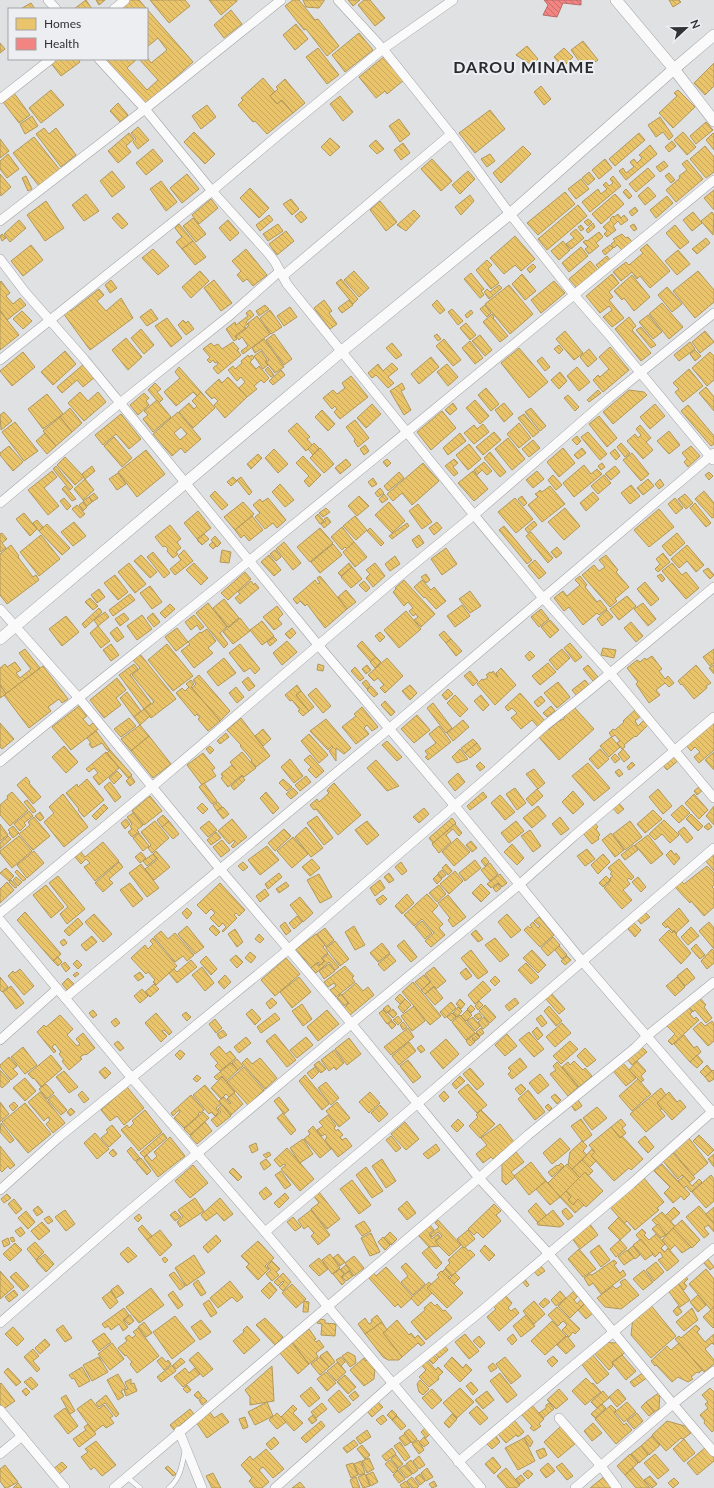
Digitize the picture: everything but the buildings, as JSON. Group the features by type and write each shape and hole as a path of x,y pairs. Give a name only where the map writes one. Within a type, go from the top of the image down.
{"street":[{"path":"48,0 55,8"},
{"path":"115,8 125,0"},
{"path":"0,221 145,109 281,0"},
{"path":"65,998 713,457 575,296 510,214 451,134 383,49 338,0"},
{"path":"0,360 51,321 212,191 383,49 453,0"},
{"path":"619,1 714,120"},
{"path":"0,639 342,351 510,214 714,35"},
{"path":"0,99 49,60"},
{"path":"100,60 145,109 212,191 269,254 299,299 474,515 714,798"},
{"path":"0,503 120,403 281,274 451,134"},
{"path":"0,762 78,697 249,561 496,358 575,296 714,180"},
{"path":"0,260 25,292 84,359 319,646 390,728 520,884 582,961 713,1112 631,1184 468,1322 392,1384 275,1488"},
{"path":"0,913 152,787 640,373 714,313"},
{"path":"0,1190 58,1138 131,1077 289,949 455,806 546,725 610,674 714,587"},
{"path":"0,609 78,697 220,869 289,949 480,1178 548,1254 714,1452"},
{"path":"0,1323 118,1220 520,884 714,717"},
{"path":"264,1232 418,1104 714,848"},
{"path":"0,920 57,990 481,1488"},
{"path":"114,1488 480,1178 528,1134 714,982"},
{"path":"0,1040 57,990"},
{"path":"458,1462 714,1248"},
{"path":"575,1488 714,1371"},
{"path":"0,1410 65,1488"},
{"path":"559,1418 601,1466 617,1488"},
{"path":"180,1432 202,1488"},
{"path":"0,1454 22,1436"}],"lane":[{"path":"170,1488 180,1475 185,1447"},
{"path":"127,1477 140,1488"}],"district":[{"name":"DAROU MINAME","path":"524,67"}]}
